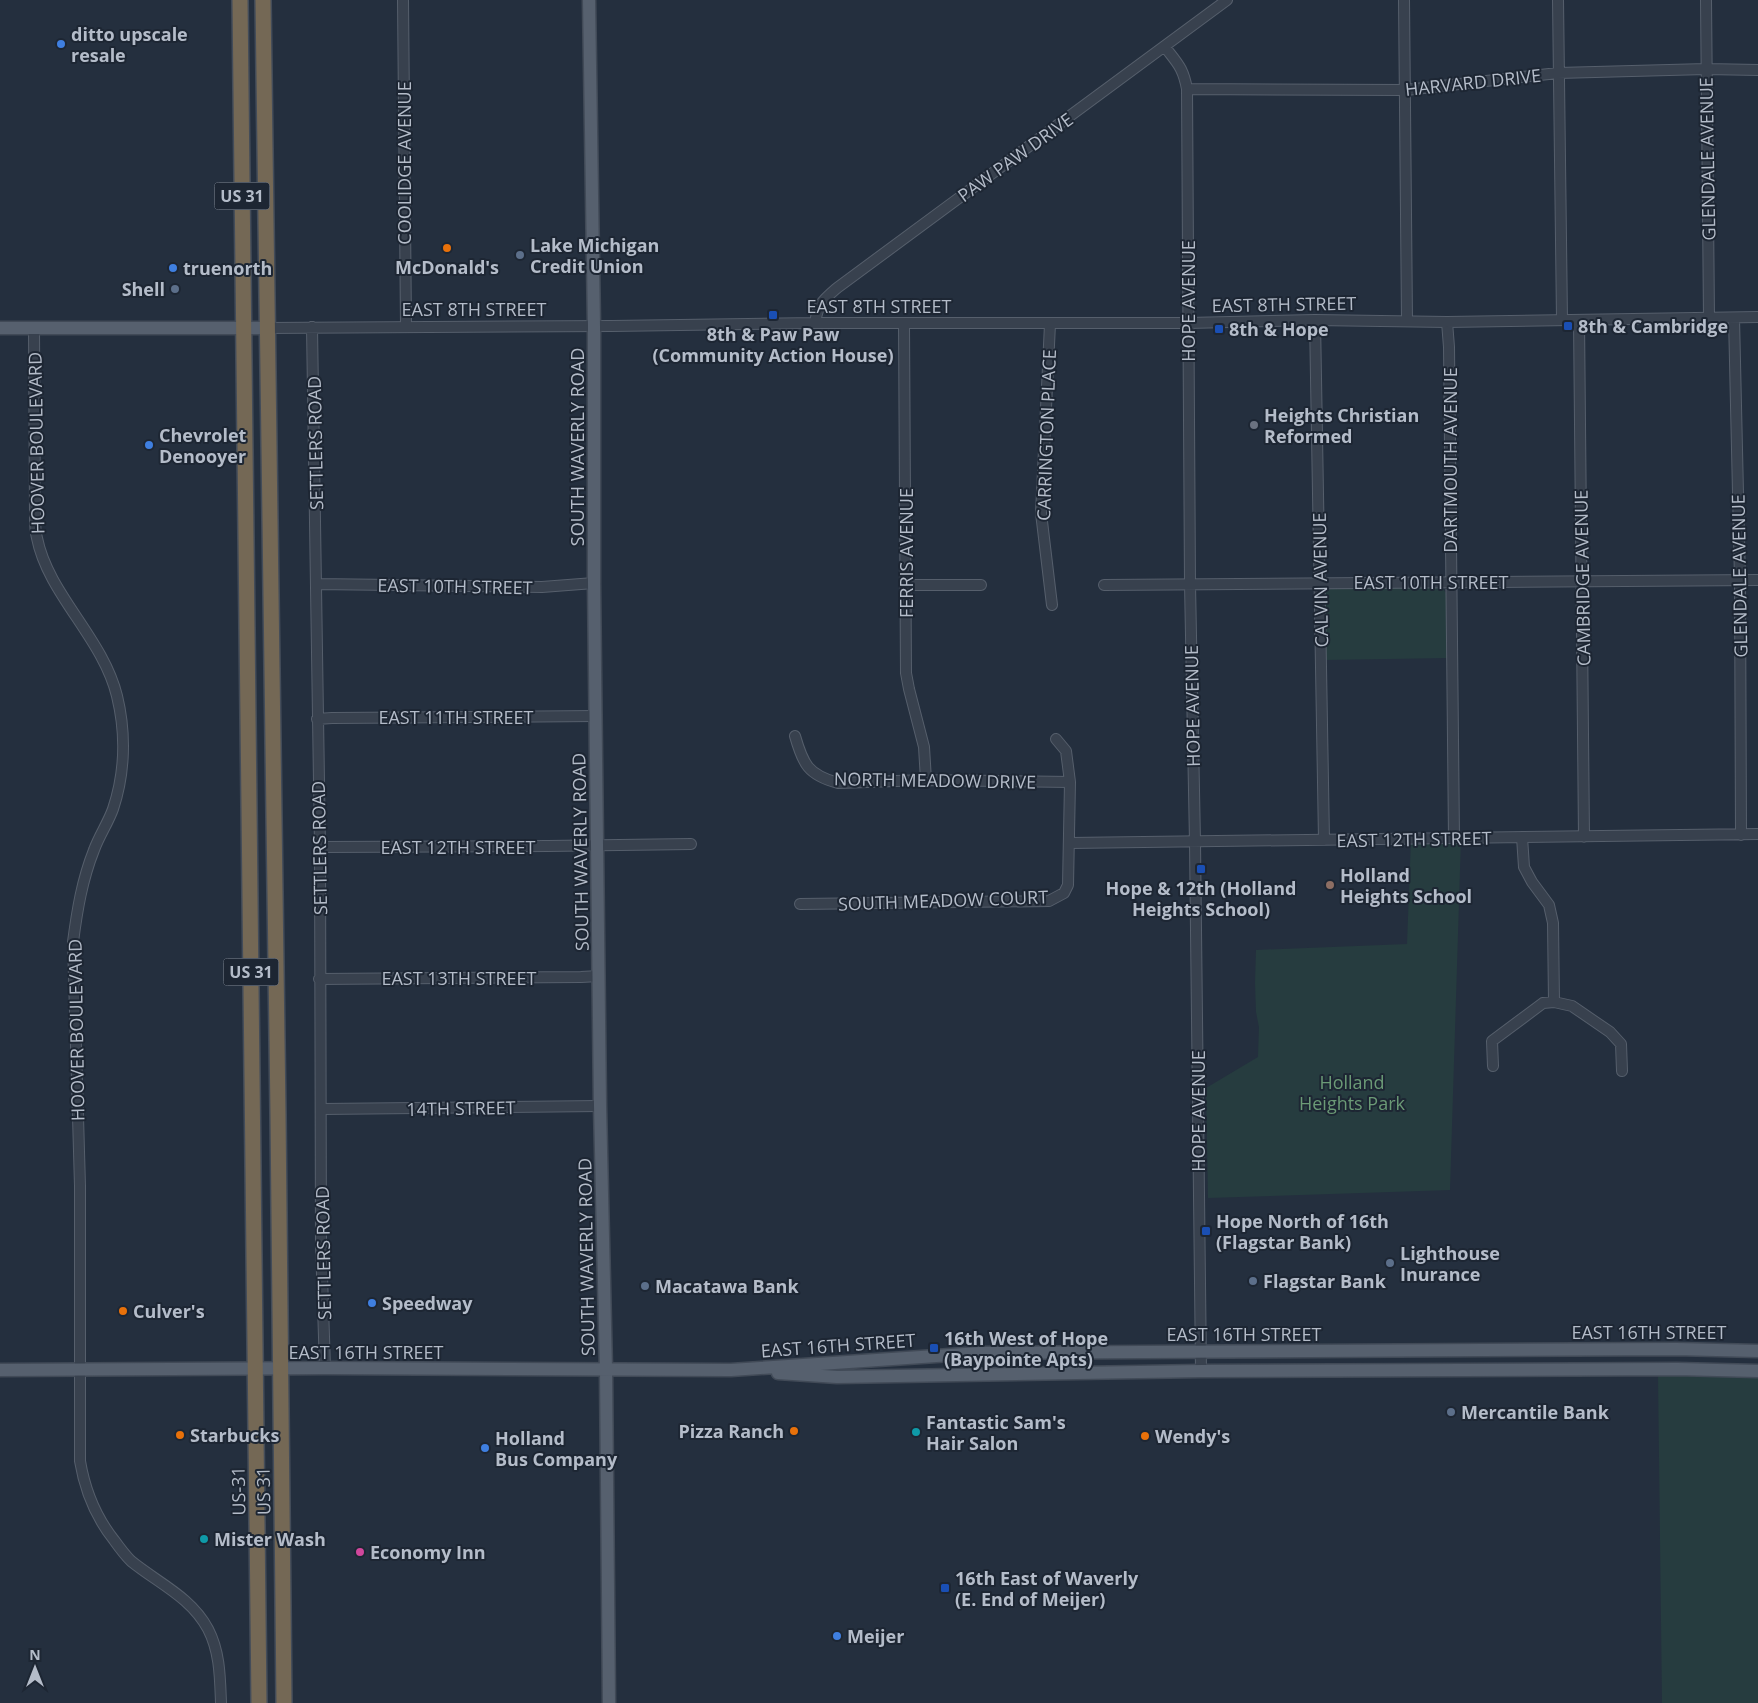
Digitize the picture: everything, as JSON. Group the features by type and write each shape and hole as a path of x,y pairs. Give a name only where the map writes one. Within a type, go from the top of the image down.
{"highway":[{"name":"US 31","path":"240,0 256,1369"},
{"name":"US 31","path":"263,0 284,1703"},
{"path":"240,65 253,65 257,68 258,165 266,190"},
{"path":"246,574 257,585 271,587"},
{"path":"253,1114 278,1114"},
{"name":"US-31","path":"256,1369 259,1703"},
{"path":"258,1630 265,1640 272,1644 284,1645"}],"main road":[{"name":"SOUTH WAVERLY ROAD","path":"589,0 594,326 594,583 600,1106 606,1370 609,1703"},
{"name":"EAST 8TH STREET","path":"0,328 266,328"},
{"name":"EAST 16TH STREET","path":"731,1370 980,1353 1657,1349 1758,1351"},
{"name":"EAST 16TH STREET","path":"0,1370 324,1368 731,1370 837,1377 1201,1372 1667,1369 1758,1371"}],"street":[{"name":"COOLIDGE AVENUE","path":"403,0 406,326"},
{"name":"PAW PAW DRIVE","path":"814,323 817,309 822,301 836,288 1227,0"},
{"path":"1404,0 1407,321"},
{"path":"1558,0 1562,320"},
{"name":"GLENDALE AVENUE","path":"1706,0 1709,318"},
{"name":"HOPE AVENUE","path":"1165,47 1184,73 1187,88 1190,584 1201,1372"},
{"name":"HARVARD DRIVE","path":"1187,88 1406,90 1558,73 1706,69 1758,70"},
{"name":"GLENDALE AVENUE","path":"1734,318 1740,580 1741,835"},
{"name":"EAST 8TH STREET","path":"266,328 814,323 1188,323 1315,320 1447,322 1758,318"},
{"name":"CALVIN AVENUE","path":"1315,320 1324,840"},
{"name":"CAMBRIDGE AVENUE","path":"1579,320 1584,837"},
{"name":"DARTMOUTH AVENUE","path":"1447,322 1449,347 1454,838"},
{"name":"FERRIS AVENUE","path":"904,324 907,585 906,673 924,747 926,780"},
{"name":"CARRINGTON PLACE","path":"1050,324 1040,513 1052,605"},
{"name":"SETTLERS ROAD","path":"312,327 320,847 321,1244 324,1368"},
{"name":"HOOVER BOULEVARD","path":"34,328 36,538 51,575 97,648 107,669 117,695 122,724 123,751 120,781 113,807 94,849 86,875 73,942 80,1186 80,1461 86,1492 93,1509 104,1527 130,1560 178,1594 199,1614 218,1655 221,1703"},
{"name":"EAST 10TH STREET","path":"1104,585 1758,580"},
{"name":"EAST 10TH STREET","path":"316,584 542,587 594,583"},
{"path":"907,585 981,585"},
{"name":"EAST 11TH STREET","path":"317,719 596,716"},
{"name":"NORTH MEADOW DRIVE","path":"795,736 803,762 816,775 838,783 926,780 1070,782"},
{"name":"SOUTH MEADOW COURT","path":"800,904 1049,901 1064,893 1068,885 1070,782 1066,751 1056,739"},
{"name":"EAST 12TH STREET","path":"1070,843 1758,834"},
{"path":"1522,837 1524,867 1548,904 1552,923 1554,1002"},
{"name":"EAST 12TH STREET","path":"320,847 691,844"},
{"name":"EAST 13TH STREET","path":"319,979 599,976"},
{"path":"1493,1066 1492,1041 1543,1002 1554,1002 1572,1006 1610,1032 1621,1044 1622,1071"},
{"name":"14TH STREET","path":"322,1109 600,1106"}],"green space":[{"path":"1331,588 1442,588 1447,594 1447,658 1326,660 1325,593"},
{"name":"Holland Heights Park","path":"1461,838 1450,1190 1208,1198 1206,1088 1258,1057 1259,1027 1256,1012 1255,983 1256,950 1407,944 1411,839"},
{"path":"1658,1375 1758,1375 1758,1703 1662,1703"}],"place":[{"name":"ditto upscale resale","path":"61,44"},
{"name":"McDonald's","path":"447,248"},
{"name":"Lake Michigan Credit Union","path":"520,255"},
{"name":"truenorth","path":"173,268"},
{"name":"Shell","path":"175,289"},
{"name":"8th & Paw Paw (Community Action House)","path":"773,315"},
{"name":"8th & Cambridge","path":"1568,326"},
{"name":"8th & Hope","path":"1219,329"},
{"name":"Heights Christian Reformed","path":"1254,425"},
{"name":"Chevrolet Denooyer","path":"149,445"},
{"name":"Hope & 12th (Holland Heights School)","path":"1201,869"},
{"name":"Holland Heights School","path":"1330,885"},
{"name":"Hope North of 16th (Flagstar Bank)","path":"1206,1231"},
{"name":"Lighthouse Inurance","path":"1390,1263"},
{"name":"Flagstar Bank","path":"1253,1281"},
{"name":"Macatawa Bank","path":"645,1286"},
{"name":"Speedway","path":"372,1303"},
{"name":"Culver's","path":"123,1311"},
{"name":"16th West of Hope (Baypointe Apts)","path":"934,1348"},
{"name":"Mercantile Bank","path":"1451,1412"},
{"name":"Pizza Ranch","path":"794,1431"},
{"name":"Fantastic Sam's Hair Salon","path":"916,1432"},
{"name":"Starbucks","path":"180,1435"},
{"name":"Wendy's","path":"1145,1436"},
{"name":"Holland Bus Company","path":"485,1448"},
{"name":"Mister Wash","path":"204,1539"},
{"name":"Economy Inn","path":"360,1552"},
{"name":"16th East of Waverly (E. End of Meijer)","path":"945,1588"},
{"name":"Meijer","path":"837,1636"}]}
